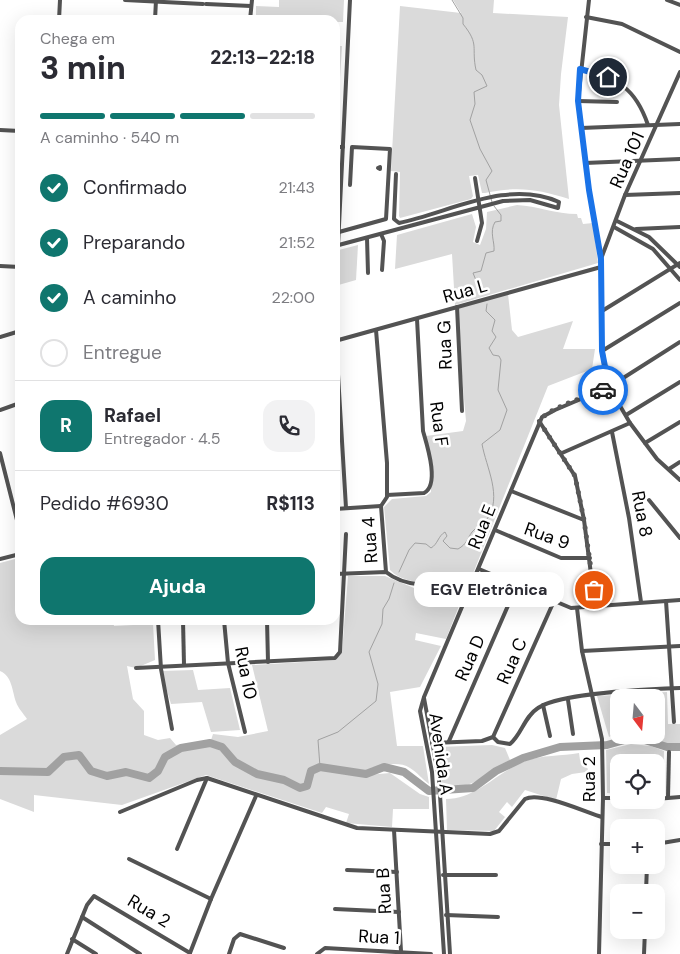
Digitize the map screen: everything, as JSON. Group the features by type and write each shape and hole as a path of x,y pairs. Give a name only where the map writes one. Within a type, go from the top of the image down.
{"street":[{"path":"59,15 60,0"},
{"path":"126,0 251,6"},
{"path":"250,15 252,0"},
{"path":"340,211 350,0"},
{"path":"588,0 578,101 585,163 601,259 602,351 609,387 630,423 657,459 680,480"},
{"path":"667,0 680,5"},
{"path":"155,15 156,1"},
{"path":"586,17 622,24 680,52"},
{"path":"580,69 605,76 634,94 648,125"},
{"name":"Rua 101","path":"601,259 625,195 680,72"},
{"path":"578,101 618,102"},
{"path":"581,128 680,124"},
{"path":"0,130 15,131"},
{"path":"340,232 386,219 390,149 352,147 350,185"},
{"path":"585,163 680,159"},
{"path":"340,245 498,203 523,200 558,208 559,202 529,194 496,196 396,222 394,219 396,174"},
{"path":"474,178 482,227 477,241"},
{"path":"625,195 680,193"},
{"path":"602,311 679,264 655,242 636,229 616,221"},
{"path":"614,227 649,246 672,268 680,280"},
{"path":"636,229 680,227"},
{"path":"381,234 384,241 382,270"},
{"path":"367,238 368,273"},
{"path":"0,266 15,268"},
{"name":"Rua L","path":"340,340 601,266"},
{"path":"602,351 680,303"},
{"name":"Rua G","path":"457,307 462,411"},
{"name":"Rua F","path":"387,495 424,493 429,490 432,484 429,448 423,431 417,319"},
{"path":"340,508 381,506 386,501 387,464 376,330"},
{"path":"0,337 15,332"},
{"path":"595,605 590,558 575,476 562,453 539,421 546,414 609,387 680,342"},
{"path":"626,415 680,382"},
{"path":"0,410 15,405"},
{"path":"340,417 346,508"},
{"name":"Rua E","path":"424,697 480,568 539,421"},
{"path":"645,443 680,422"},
{"path":"562,453 630,423"},
{"name":"Rua 8","path":"612,432 629,518 641,602"},
{"path":"0,453 15,512"},
{"path":"669,469 680,462"},
{"path":"511,491 584,520"},
{"path":"649,500 680,538"},
{"name":"Rua 4","path":"381,506 386,572"},
{"name":"Rua 9","path":"495,530 561,558 590,558"},
{"path":"136,668 335,658 340,652 346,534"},
{"path":"0,559 15,555"},
{"path":"480,568 572,608 680,600"},
{"path":"340,574 386,572 412,583 473,583"},
{"name":"Rua D","path":"449,741 517,585"},
{"name":"Rua C","path":"494,735 554,601"},
{"path":"666,601 674,722"},
{"name":"Rua 2","path":"577,608 582,651 594,694 603,748 598,954"},
{"path":"158,625 161,666 172,729"},
{"path":"183,625 184,666"},
{"name":"Rua 10","path":"224,625 228,663 245,732"},
{"path":"267,625 268,662"},
{"path":"582,651 680,646"},
{"path":"427,743 482,740 494,735 498,742 510,744 525,720 543,705 594,694 680,688"},
{"name":"Avenida A","path":"424,697 434,742 439,779 450,954"},
{"name":"Avenida A","path":"424,697 420,711 433,780 444,954"},
{"path":"568,700 573,734"},
{"path":"543,705 550,736"},
{"path":"668,797 669,752"},
{"path":"176,849 208,778"},
{"path":"120,812 147,799 208,778 256,796 357,828 436,834 495,833 525,799 530,797 545,799 602,817"},
{"path":"190,953 211,898 256,796"},
{"path":"665,798 680,797"},
{"path":"603,798 610,798"},
{"name":"Rua B","path":"394,830 402,951"},
{"path":"665,842 680,840"},
{"path":"601,844 610,844"},
{"path":"129,859 211,898"},
{"path":"347,870 397,872"},
{"path":"438,875 496,875"},
{"name":"Rua 2","path":"82,917 90,898 98,896 184,952 190,953"},
{"path":"335,909 399,912"},
{"path":"441,915 498,917"},
{"path":"66,954 82,917 140,954"},
{"path":"229,954 234,939 238,935 284,948"},
{"path":"72,939 96,954"},
{"path":"644,954 645,939"},
{"name":"Rua 1","path":"317,954 325,948 432,954"}],"shaded area":[{"path":"279,0 344,0 343,22 340,22 340,15 256,15 256,6 279,7"},
{"path":"453,0 494,0 493,13 568,17 559,105 569,199 547,193 517,189 482,193 478,175 469,176 473,196 471,199 400,218 400,172 391,171 400,6 461,13"},
{"path":"340,46 342,46 340,78"},
{"path":"517,205 577,214 583,224 593,223 598,263 455,305 452,254 395,269 397,235 472,214 476,227 473,242 480,245 486,229 487,212"},
{"path":"358,245 356,280 340,285 340,250"},
{"path":"508,294 512,330 518,337 573,321 563,349 595,349 592,369 548,386 472,576 468,580 438,582 407,580 390,570 384,507 392,499 426,496 431,492 429,447 426,436 463,431 466,421 456,309"},
{"path":"15,559 15,625 153,625 155,660 136,668 127,666 133,699 144,711 144,735 158,740 170,738 176,745 211,740 213,734 238,737 268,731 252,665 336,660 342,652 348,576 385,576 414,588 464,586 466,588 446,639 416,633 415,640 441,646 420,687 390,692 397,746 423,746 429,784 413,770 396,764 371,768 368,775 390,773 420,794 429,797 429,809 393,809 392,827 346,823 349,814 326,807 322,813 206,775 122,805 34,795 34,812 0,799 0,735 27,719 17,704 7,676 0,671 0,563"},
{"path":"193,670 198,690 230,688 240,730 211,732 202,702 171,704 161,671"},
{"path":"665,692 667,692 668,724 680,724 680,744 665,743"},
{"path":"610,695 609,737 597,696"},
{"path":"631,744 651,746 664,751 664,754 610,754 610,793 607,793 606,750"},
{"path":"492,745 505,748 510,760 479,780 463,786 442,783 438,747"},
{"path":"579,753 580,760 588,769 586,772 572,774 561,779 556,800 525,790 512,807 507,802 499,812 505,817 494,831 447,830 446,799 467,795 525,761"}],"waterway":[{"path":"452,0 463,18 463,24 472,37 476,70 482,75 487,86 474,92 475,104 470,120 480,149 492,171 486,180 492,202"},
{"path":"487,293 487,289 480,290 473,273 481,271 486,253 494,251 493,226 495,222 501,221 501,215 494,206"},
{"path":"399,572 409,550 415,543 426,544 431,548 445,532 447,536 443,541 450,548 458,549 474,530 487,519 492,510 494,492 482,444 500,430 507,410 498,390 501,360 499,356 493,355 489,348 496,337 492,331 495,320 486,311 487,304"},
{"path":"320,767 318,740 338,732 376,701 378,684 369,652 382,624 383,609 389,599 394,583"},
{"path":"0,771 48,772 64,757 79,755 91,771 107,776 126,772 149,778 158,771 165,757 181,748 210,743 222,747 235,762 257,774 284,780 300,788 307,786 311,771 320,767 366,774 384,767 404,772 429,791 473,788 496,771 523,758 560,747 607,745 635,737 667,747 680,747"}],"way so far":[{"path":"594,590 584,520 575,476 562,453 539,421 546,414 603,390"}],"place":[{"name":"EGV Eletrônica","path":"594,590"}],"route":[{"path":"603,390 609,387 602,351 601,259 589,190 578,101 580,69 608,77"}]}
